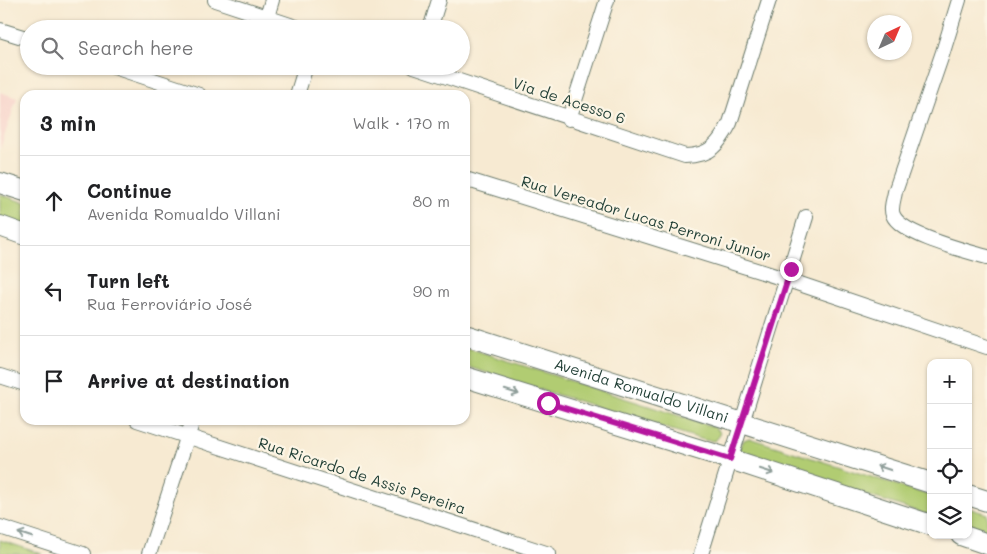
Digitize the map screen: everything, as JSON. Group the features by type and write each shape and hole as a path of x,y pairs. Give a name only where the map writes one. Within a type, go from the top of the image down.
{"street":[{"path":"215,0 276,20"},
{"path":"267,17 272,0"},
{"path":"433,20 439,0"},
{"path":"569,119 607,0"},
{"name":"Via de Acesso 6","path":"440,75 685,156 702,154 721,141 730,123 770,0"},
{"path":"959,0 892,206 893,215 900,224 911,231 987,257"},
{"path":"0,30 20,36"},
{"path":"138,75 184,90"},
{"path":"299,90 303,75"},
{"name":"Rua Vereador Lucas Perroni Junior","path":"470,181 788,280 987,347"},
{"path":"0,183 20,190"},
{"path":"701,554 788,280 806,217"},
{"path":"0,226 20,233"},
{"name":"Avenida Romualdo Villani","path":"470,337 927,482"},
{"path":"0,376 20,382"},
{"path":"470,379 730,459 927,524"},
{"name":"Rua Ricardo de Assis Pereira","path":"153,425 549,554"},
{"path":"148,554 191,425"},
{"path":"972,496 987,501"},
{"path":"0,527 83,554"},
{"path":"972,539 987,544"}],"shaded area":[{"path":"0,92 17,98 0,149"}],"green space":[{"path":"0,194 20,201 20,224 0,218"},
{"path":"470,349 714,427 719,431 720,435 715,441 704,440 470,368"},
{"path":"749,438 927,495 927,515 743,455 738,449 744,440"},
{"path":"972,509 987,514 987,534 972,529"},
{"path":"0,540 42,554 0,554"}],"route":[{"path":"548,403 730,459 791,269"}]}
